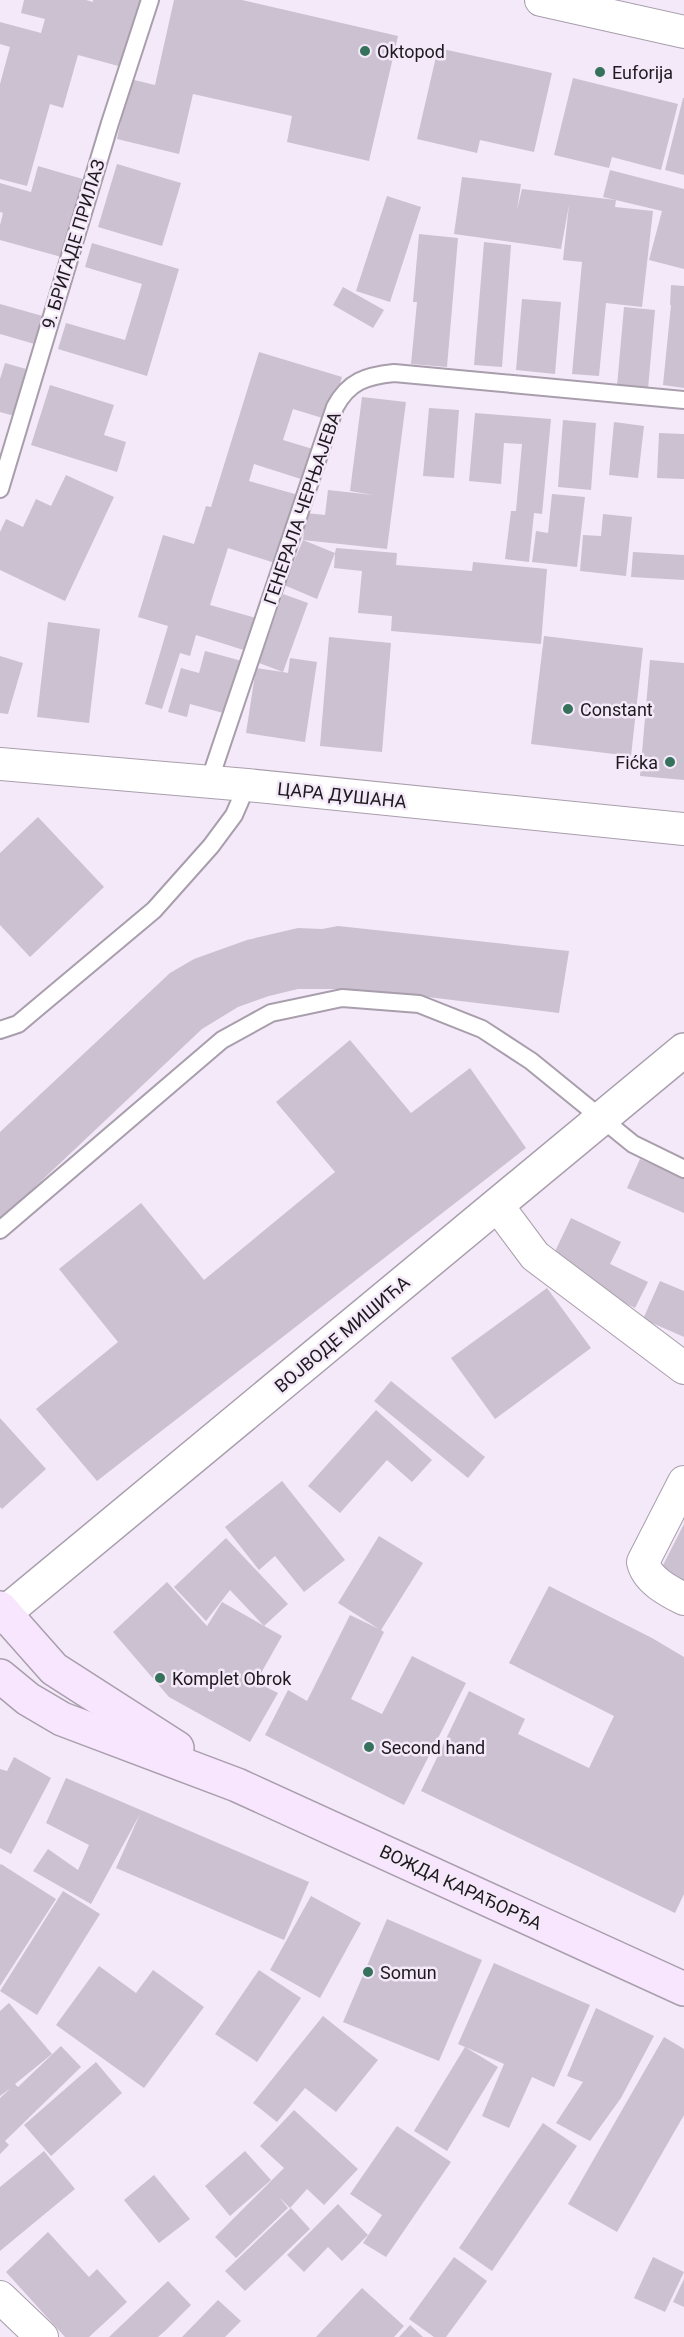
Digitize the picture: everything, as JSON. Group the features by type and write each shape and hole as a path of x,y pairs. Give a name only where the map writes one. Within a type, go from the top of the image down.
{"main road":[{"name":"ВОЖДА КАРАЂОРЂА","path":"1,1613 54,1669 237,1785"},
{"name":"ВОЖДА КАРАЂОРЂА","path":"0,1676 27,1699 62,1719 237,1785 684,1989"}],"street":[{"path":"541,0 684,32"},
{"name":"ЦАРА ДУШАНА","path":"0,764 247,785 684,829"},
{"name":"ВОЈВОДЕ МИШИЋА","path":"1,1613 684,1050"},
{"path":"496,1205 535,1257 684,1368"},
{"path":"684,1482 643,1562 645,1572 668,1591 684,1599"},
{"path":"0,2297 42,2337"}],"lane":[{"name":"9. БРИГАДЕ ПРИЛАЗ","path":"0,489 110,123 150,0"},
{"name":"ГЕНЕРАЛА ЧЕРЊАЈЕВА","path":"209,782 335,407 342,393 358,381 376,375 394,373 684,400"},
{"path":"0,1030 18,1024 154,910 217,838 234,815 247,785"},
{"path":"0,1230 222,1040 271,1013 342,998 419,1004 482,1029 531,1061 633,1144 684,1168"}],"building":[{"path":"24,0 93,2 93,0 141,0 122,67 78,55 63,108 50,104 27,186 0,179 0,84 10,47 0,44 0,22 41,33 45,19 21,13"},
{"path":"174,0 242,0 398,36 369,161 287,142 292,116 193,94 179,154 117,139 130,79 155,85"},
{"path":"438,48 552,73 534,152 480,140 477,153 417,139"},
{"path":"573,78 678,104 661,170 612,157 609,168 554,155"},
{"path":"684,98 684,175 665,170"},
{"path":"117,164 181,183 162,246 98,227"},
{"path":"38,166 86,180 65,258 0,240 3,213 0,212 0,183 31,192"},
{"path":"610,170 684,189 684,269 649,260 662,211 603,197"},
{"path":"462,177 521,184 517,210 522,189 616,200 615,207 653,211 642,307 606,303 599,376 572,374 582,262 563,260 569,205 561,249 454,234"},
{"path":"387,196 421,207 390,302 356,291"},
{"path":"419,234 458,238 447,367 411,364 417,302 413,302"},
{"path":"484,242 511,245 502,367 474,365"},
{"path":"92,243 179,269 147,376 58,349 66,323 125,340 142,284 85,267"},
{"path":"671,285 684,286 684,388 663,385"},
{"path":"343,287 384,310 373,328 333,305"},
{"path":"522,299 561,302 555,374 516,370"},
{"path":"0,304 46,317 38,345 0,334"},
{"path":"624,307 655,310 648,389 617,386"},
{"path":"259,352 342,377 329,420 293,409 283,440 316,450 307,481 254,464 249,481 302,496 281,565 228,548 210,605 260,619 250,652 196,635 190,656 180,653 162,709 145,704 168,626 138,617 163,535 194,544 206,506 211,507"},
{"path":"5,363 33,371 18,417 0,412 0,379"},
{"path":"50,385 114,405 104,435 126,442 117,472 31,445"},
{"path":"362,397 406,402 387,549 303,540 306,513 325,515 328,490 373,495 350,491"},
{"path":"429,408 459,410 454,478 423,476"},
{"path":"475,413 551,419 542,514 534,513 529,562 505,559 511,511 516,511 522,444 504,443 501,484 469,481"},
{"path":"563,420 596,423 591,490 558,487"},
{"path":"614,422 644,426 638,478 609,475"},
{"path":"659,433 684,434 684,479 657,478"},
{"path":"66,475 114,497 65,601 0,570 0,532 6,519 23,527 36,499 51,506"},
{"path":"552,494 585,497 577,567 532,562 536,531 548,533"},
{"path":"603,514 632,517 626,576 580,571 583,535 601,536"},
{"path":"303,540 335,553 317,599 284,585"},
{"path":"336,548 397,553 396,565 472,571 473,562 547,569 541,644 391,631 392,616 358,613 362,571 334,568"},
{"path":"633,552 684,555 684,580 631,577"},
{"path":"283,594 308,603 283,672 259,663"},
{"path":"48,622 100,629 89,723 37,717"},
{"path":"544,636 643,648 631,756 531,744"},
{"path":"329,637 391,643 382,752 320,746"},
{"path":"205,651 242,661 227,714 190,704 187,717 168,712 181,668 199,673"},
{"path":"0,656 23,663 8,714 0,713"},
{"path":"290,658 317,662 305,742 246,733 256,668 288,673"},
{"path":"650,660 684,663 684,780 640,776"},
{"path":"38,817 104,887 30,957 0,925 0,853"},
{"path":"338,926 569,951 559,1013 411,995 339,989 298,989 238,1007 202,1029 0,1220 0,1132 170,973 194,959 247,940 298,928 322,929"},
{"path":"350,1040 411,1113 470,1068 526,1148 97,1481 36,1409 118,1342 59,1269 141,1203 204,1280 335,1172 276,1102"},
{"path":"640,1159 684,1178 684,1213 627,1188"},
{"path":"571,1218 621,1242 610,1264 648,1282 635,1308 548,1266"},
{"path":"660,1281 684,1291 684,1337 643,1319"},
{"path":"547,1288 591,1348 495,1419 451,1358"},
{"path":"391,1381 485,1457 468,1478 374,1401"},
{"path":"376,1410 432,1460 412,1482 387,1460 340,1513 308,1486"},
{"path":"0,1418 46,1469 2,1509 0,1507"},
{"path":"282,1481 345,1560 304,1592 275,1556 259,1570 225,1527"},
{"path":"684,1524 684,1583 660,1571"},
{"path":"379,1536 423,1563 381,1630 384,1632 351,1699 382,1714 412,1656 466,1683 404,1805 265,1735 288,1690 307,1701 350,1615 379,1629 338,1603"},
{"path":"226,1538 288,1604 264,1626 230,1590 206,1621 174,1587"},
{"path":"167,1582 207,1626 222,1602 282,1636 256,1682 278,1693 250,1742 169,1697 113,1632"},
{"path":"549,1586 652,1638 684,1657 684,1894 675,1913 421,1791 469,1691 525,1719 518,1734 589,1768 614,1716 509,1663"},
{"path":"14,1757 51,1778 11,1854 0,1848 0,1769 7,1771"},
{"path":"66,1778 309,1882 284,1940 116,1868 140,1814 91,1904 33,1871 48,1849 78,1870 89,1845 46,1823"},
{"path":"0,1865 56,1899 0,1986"},
{"path":"63,1891 100,1914 37,2015 0,1991"},
{"path":"311,1896 361,1923 320,1998 270,1970"},
{"path":"387,1919 482,1960 439,2061 343,2022"},
{"path":"494,1963 590,2005 554,2087 532,2077 509,2128 482,2116 504,2064 458,2044"},
{"path":"99,1966 136,1993 153,1970 204,2007 144,2088 56,2025"},
{"path":"259,1970 301,1998 257,2062 215,2034"},
{"path":"9,2003 52,2054 15,2084 18,2087 61,2046 81,2067 5,2141 9,2145 0,2154 0,2098 11,2088 0,2096 0,2011"},
{"path":"596,2008 654,2036 621,2098 590,2141 556,2123 583,2082 567,2076"},
{"path":"323,2016 378,2060 336,2112 305,2088 277,2122 253,2103"},
{"path":"664,2037 684,2049 684,2115 617,2232 568,2204"},
{"path":"465,2047 498,2067 447,2151 414,2131"},
{"path":"96,2062 122,2093 51,2156 24,2125"},
{"path":"294,2110 358,2169 324,2205 307,2189 290,2208 279,2197 288,2208 236,2258 215,2237 284,2168 260,2146"},
{"path":"543,2123 577,2146 492,2271 459,2248"},
{"path":"397,2126 451,2162 386,2257 363,2243 382,2215 350,2194"},
{"path":"44,2151 75,2189 0,2251 0,2187"},
{"path":"245,2151 271,2180 230,2216 205,2186"},
{"path":"154,2175 190,2219 159,2243 124,2200"},
{"path":"338,2204 368,2235 342,2261 328,2247 304,2272 287,2255"},
{"path":"291,2208 310,2229 245,2291 225,2271"},
{"path":"48,2232 89,2277 97,2269 127,2302 89,2337 65,2337 6,2272"},
{"path":"454,2257 487,2281 446,2337 434,2337 409,2319"},
{"path":"653,2257 684,2272 665,2312 634,2298"},
{"path":"684,2279 684,2307 673,2302"},
{"path":"168,2281 191,2305 166,2330 158,2337 109,2337"},
{"path":"362,2288 404,2326 394,2337 316,2337"},
{"path":"218,2300 241,2321 225,2337 182,2337"},
{"path":"410,2325 423,2337 399,2337"}],"place":[{"name":"Oktopod","path":"365,51"},
{"name":"Euforija","path":"600,72"},
{"name":"Constant","path":"568,709"},
{"name":"Fićka","path":"670,762"},
{"name":"Komplet Obrok","path":"160,1678"},
{"name":"Second hand","path":"369,1747"},
{"name":"Somun","path":"368,1972"}]}
